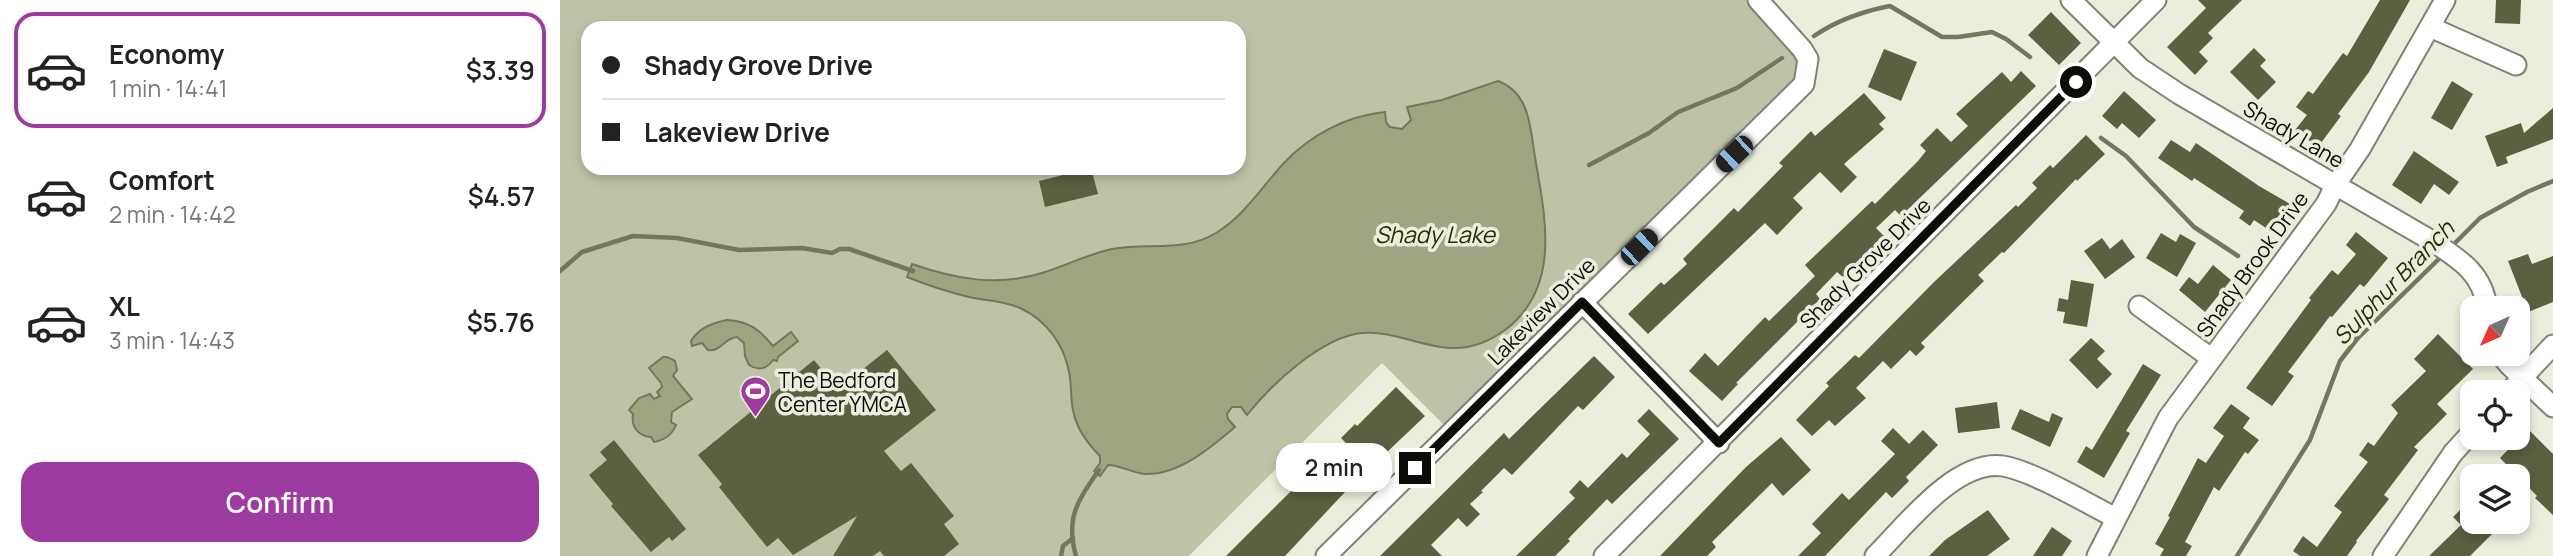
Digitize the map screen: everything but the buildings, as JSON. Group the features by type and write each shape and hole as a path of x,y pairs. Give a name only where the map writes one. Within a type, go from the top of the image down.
{"street":[{"name":"Lakeview Drive","path":"1326,556 1804,84 1808,59 1758,0"},
{"name":"Shady Lane","path":"2071,0 2140,68 2432,241 2467,265 2477,276 2485,296"},
{"name":"Shady Grove Drive","path":"1604,556 2156,0"},
{"name":"Shady Brook Drive","path":"2097,556 2168,418 2326,204 2445,0"},
{"path":"2430,27 2516,65"},
{"path":"1582,302 1719,443"},
{"path":"2139,306 2211,358"},
{"path":"2521,380 2553,345"},
{"path":"2530,393 2553,407"},
{"path":"2383,556 2460,445"},
{"path":"1875,556 1948,484 1968,471 1983,466 2004,466 2116,518"}],"shaded area":[{"path":"560,0 1758,0 1808,70 1451,432 1382,363 1189,556 560,556"}],"water":[{"name":"Shady Lake","path":"1498,81 1517,94 1527,112 1543,203 1545,250 1542,272 1535,293 1523,313 1499,334 1480,344 1466,347 1440,347 1373,333 1346,336 1330,343 1283,377 1247,415 1241,407 1232,407 1227,414 1235,427 1193,459 1170,470 1145,474 1108,465 1100,476 1094,471 1100,463 1100,456 1083,435 1074,417 1067,362 1059,343 1047,327 1016,306 961,295 907,277 912,264 960,277 1009,280 1042,273 1112,249 1178,245 1204,239 1235,218 1283,164 1305,144 1330,129 1356,118 1385,112 1386,122 1390,127 1402,129 1411,120 1407,107 1442,100"},
{"path":"727,320 753,327 773,346 791,332 798,341 778,357 777,361 773,360 762,368 749,365 744,343 737,337 712,350 708,350 702,343 692,346 691,341 702,329"},
{"path":"663,357 675,361 677,370 673,376 692,399 672,412 671,422 676,425 670,434 654,442 651,437 636,430 633,414 629,410 639,398 650,394 654,399 660,396 657,392 662,387 661,383 649,368"}],"waterway":[{"path":"1814,36 1850,17 1890,6 1942,37 1992,32 2030,57"},
{"path":"1589,165 1649,133 1678,112 1737,88 1782,58"},
{"path":"2101,138 2126,156 2194,227 2238,256"},
{"name":"Sulphur Branch","path":"2450,248 2480,218 2553,181"},
{"path":"560,271 582,252 633,236 677,238 739,250 802,248 832,253 849,249 913,271"},
{"name":"Sulphur Branch","path":"2237,556 2310,440 2340,361 2357,339 2444,254"},
{"path":"2348,333 2357,339"},
{"path":"1076,556 1073,520 1080,500 1099,470"},
{"path":"1061,556 1063,546 1073,538"}],"place":[{"name":"The Bedford Center YMCA","path":"755,419"}],"route":[{"path":"1415,468 1582,302 1719,443 2076,82"}]}
